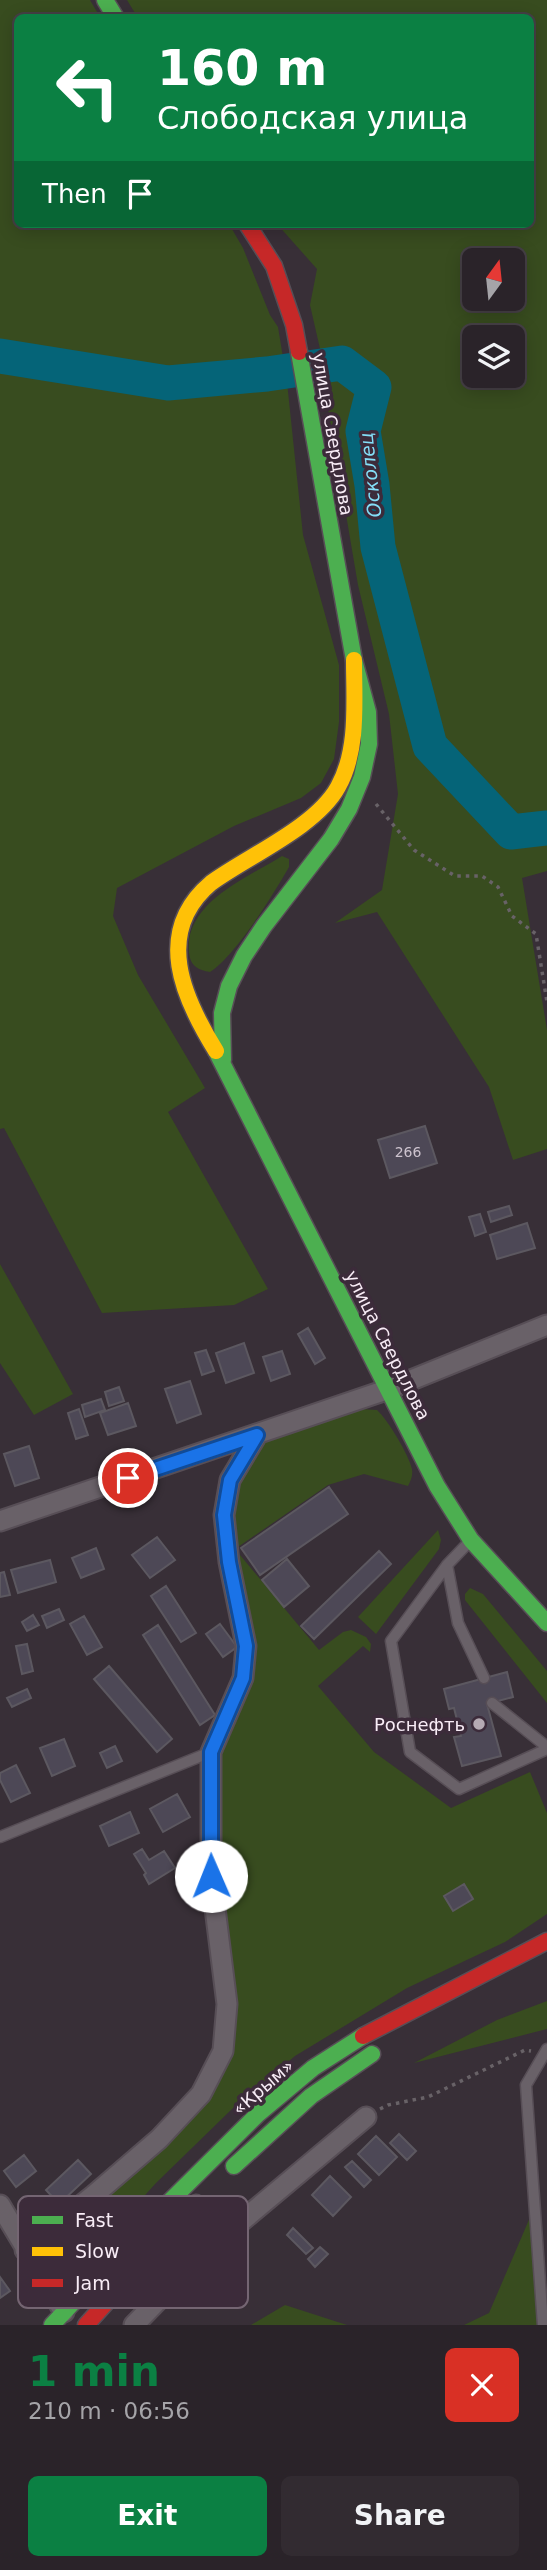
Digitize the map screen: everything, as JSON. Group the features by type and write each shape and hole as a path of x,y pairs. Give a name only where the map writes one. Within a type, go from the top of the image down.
{"main road":[{"name":"улица Свердлова","path":"224,1065 221,1024 228,988 256,936 338,828 358,790 365,765 369,733 367,702 354,660 294,325 274,266 250,228"},
{"name":"улица Свердлова","path":"354,660 352,730 345,771 330,799 279,839 200,892 184,917 177,948 182,983 191,1012 224,1065 437,1486 471,1540 547,1623"},
{"path":"502,1965 547,1932"},
{"name":"«Крым»","path":"175,2196 258,2114 313,2068 369,2032 547,1941"},
{"path":"416,2026 474,1997"},
{"path":"224,2176 311,2096 387,2045"},
{"path":"86,2325 101,2308"}],"street":[{"path":"0,1521 389,1389 547,1325"},
{"path":"93,2196 159,2139 201,2094 223,2051 227,2004 211,1876 211,1752 243,1678 246,1646 229,1562 224,1515 230,1480 257,1435"},
{"path":"248,2216 366,2117"},
{"path":"0,2205 18,2237"},
{"path":"134,2325 151,2308"}],"lane":[{"path":"471,1540 447,1565 391,1641 410,1752 459,1789 547,1748 492,1703"},
{"path":"447,1565 458,1623 484,1678"},
{"path":"0,1837 211,1752"},
{"path":"543,2325 526,2085 545,2051"}],"path":[{"path":"358,790 375,804 414,850 454,876 482,876 498,887 512,916 536,934 547,1002"},
{"path":"366,2117 388,2105 428,2097 525,2050 545,2051"}],"green space":[{"path":"0,0 90,0 98,14 14,14 14,228 231,228 243,248 270,315 278,327 287,382 303,535 339,665 339,722 334,759 321,783 301,798 234,826 117,888 113,916 138,975 205,1088 168,1112 268,1289 234,1305 102,1313 4,1128 0,1129"},
{"path":"127,0 547,0 547,818 514,825 439,741 387,543 374,431 383,383 343,352 321,353 310,305 317,269 281,228 534,228 534,14 136,14"},
{"path":"342,368 367,392 356,430 367,485 371,548 422,750 508,841 547,827 547,871 522,878 547,1030 547,1149 513,1160 489,1087 377,912 335,923 382,890 398,794 389,714 358,585 323,379"},
{"path":"282,856 289,859 289,867 242,939 210,972 195,967 189,952 190,935 196,919 220,894"},
{"path":"0,1264 73,1394 34,1415 0,1363"},
{"path":"359,1409 377,1410 392,1429 412,1469 408,1486 364,1474 328,1485 235,1549 319,1650 343,1632 351,1630 366,1637 371,1644 370,1652 363,1646 318,1686 374,1752 451,1808 530,1772 547,1813 547,1914 505,1942 407,1988 295,2056 232,2109 144,2196 107,2196 212,2093 227,2065 235,2035 236,1995 217,1814 222,1751 253,1671 253,1635 234,1558 233,1512 240,1477 267,1438"},
{"path":"438,1530 441,1540 439,1549 376,1634 358,1617"},
{"path":"470,1588 483,1594 547,1671 547,1703 465,1600 465,1594"},
{"path":"547,2001 547,2029 414,2063 497,2020"},
{"path":"534,2208 547,2325 464,2325 489,2313"},
{"path":"285,2305 347,2325 251,2325"}],"building":[{"path":"425,1126 437,1163 390,1178 378,1140"},
{"path":"509,1206 512,1215 491,1222 488,1212"},
{"path":"480,1214 486,1232 475,1236 469,1217"},
{"path":"527,1223 535,1248 497,1259 490,1235"},
{"path":"308,1328 325,1358 315,1364 298,1334"},
{"path":"244,1343 254,1373 226,1383 216,1353"},
{"path":"206,1350 214,1371 202,1375 195,1353"},
{"path":"282,1351 290,1374 271,1381 263,1357"},
{"path":"190,1381 201,1414 177,1423 165,1389"},
{"path":"119,1387 124,1401 109,1406 105,1392"},
{"path":"101,1399 105,1410 85,1417 82,1405"},
{"path":"128,1403 136,1426 108,1435 100,1413"},
{"path":"79,1409 88,1435 76,1439 68,1413"},
{"path":"29,1446 39,1478 15,1486 4,1454"},
{"path":"329,1487 348,1514 260,1575 241,1548"},
{"path":"157,1537 175,1560 150,1578 132,1555"},
{"path":"96,1548 104,1569 81,1578 72,1558"},
{"path":"379,1551 391,1564 314,1639 301,1626"},
{"path":"287,1559 309,1586 284,1607 262,1580"},
{"path":"50,1560 56,1582 18,1593 11,1570"},
{"path":"4,1572 10,1595 0,1597 0,1573"},
{"path":"166,1586 196,1633 181,1642 151,1596"},
{"path":"59,1609 64,1620 47,1628 42,1616"},
{"path":"33,1615 39,1625 27,1631 22,1622"},
{"path":"84,1616 102,1647 87,1655 70,1624"},
{"path":"220,1624 237,1647 223,1657 206,1634"},
{"path":"158,1625 215,1715 200,1725 143,1635"},
{"path":"27,1644 33,1671 22,1674 16,1646"},
{"path":"109,1666 172,1739 157,1752 94,1679"},
{"path":"507,1672 513,1697 487,1704 501,1756 462,1766 454,1737 461,1736 454,1708 449,1709 444,1689"},
{"path":"27,1689 31,1698 12,1707 7,1698"},
{"path":"64,1739 75,1766 52,1776 40,1748"},
{"path":"115,1746 122,1761 107,1768 100,1753"},
{"path":"16,1765 30,1793 11,1802 0,1780 0,1773"},
{"path":"177,1794 190,1817 163,1832 150,1809"},
{"path":"130,1812 139,1833 109,1846 100,1826"},
{"path":"142,1849 149,1860 164,1851 175,1868 149,1884 144,1875 146,1873 134,1854"},
{"path":"464,1884 473,1899 453,1911 444,1896"},
{"path":"399,2134 416,2151 407,2160 390,2143"},
{"path":"376,2136 397,2157 379,2175 358,2154"},
{"path":"24,2155 36,2171 16,2187 4,2171"},
{"path":"78,2160 91,2174 68,2196 52,2196 46,2190"},
{"path":"352,2161 371,2180 364,2187 345,2167"},
{"path":"330,2176 351,2197 333,2216 312,2195"},
{"path":"293,2228 313,2248 306,2254 287,2235"},
{"path":"320,2247 328,2254 315,2267 308,2259"},
{"path":"0,2277 10,2291 0,2298"}],"waterway":[{"name":"Осколец","path":"0,356 168,383 267,374 342,363 374,387 363,431 378,547 430,746 511,832 547,828"}],"traffic: fast":[{"path":"105,0 114,14"},
{"path":"223,1060 222,1013 229,986 244,956 264,926 331,839 349,809 362,777 369,744 368,712 354,660 299,352"},
{"path":"216,1051 437,1486 471,1540 547,1623"},
{"path":"175,2196 258,2114 313,2068 363,2036"},
{"path":"234,2166 311,2096 372,2054"},
{"path":"52,2325 68,2308"}],"traffic: slow":[{"path":"216,1051 193,1009 179,966 178,944 183,922 193,902 211,883 298,828 328,802 338,787 345,773 352,741 354,660"}],"traffic: jam":[{"path":"250,228 274,266 294,325 299,352"},
{"path":"363,2036 547,1941"},
{"path":"86,2325 101,2308"}],"place":[{"name":"Роснефть","path":"479,1724"}],"route":[{"path":"128,1478 257,1435 230,1480 224,1515 229,1562 246,1646 243,1678 211,1752 211,1876"}]}
